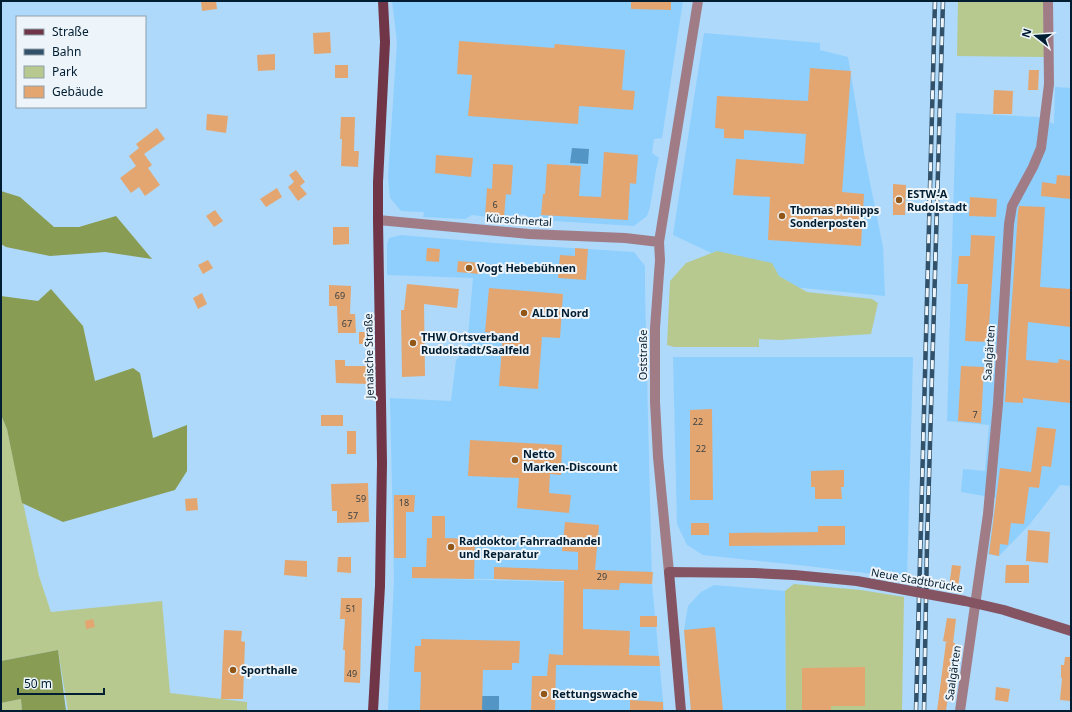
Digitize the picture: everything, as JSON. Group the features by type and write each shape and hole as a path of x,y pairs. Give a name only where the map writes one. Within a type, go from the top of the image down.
{"main road":[{"name":"Jenaische Straße","path":"373,711 380,586 382,463 378,182 385,42 383,1"},
{"name":"Neue Stadtbrücke","path":"669,572 754,573 857,581 965,601 1004,610 1071,631"},
{"name":"Oststraße","path":"669,572 680,711"}],"street":[{"name":"Oststraße","path":"669,572 658,457 655,402 655,328 660,260 659,242 698,1"},
{"name":"Saalgärten","path":"960,711 989,507 997,412 1009,224 1012,206 1034,167 1041,148 1049,84 1048,1"},
{"name":"Kürschnertal","path":"378,220 529,234 625,238 659,242"}],"shaded area":[{"path":"392,1 683,1 662,138 654,139 652,153 659,158 647,216 634,226 538,220 522,214 514,220 472,215 465,219 423,217 424,212 401,211 390,198 388,177 397,42"},
{"path":"704,33 820,43 820,50 848,57 864,153 883,247 885,296 782,286 673,235"},
{"path":"1055,87 1071,88 1071,486 1060,485 1030,524 999,556 988,554 996,498 961,492 963,469 985,471 989,425 947,421 956,113 1038,117 1054,124"},
{"path":"572,148 589,149 588,164 570,163"},
{"path":"401,235 494,243 634,252 645,266 652,584 664,711 388,711 394,578 390,398 451,401 456,360 467,348 473,278 387,275 387,244 389,238","holes":["410,578 600,582 600,583"]},
{"path":"673,357 913,357 907,578 703,555 687,545 677,524"},
{"path":"714,585 785,591 786,711 691,711 684,630 688,606 701,592"},
{"path":"465,696 499,696 499,711 465,711"}],"green space":[{"path":"958,1 1043,1 1045,57 957,56"},
{"path":"1,191 20,197 54,227 79,227 116,216 152,259 105,252 50,256 6,247 1,244"},
{"path":"717,251 772,263 779,276 807,292 872,299 878,303 871,334 780,340 759,339 759,347 674,347 667,345 670,281 686,263"},
{"path":"51,289 83,326 95,381 133,368 140,373 153,438 187,425 187,471 175,490 63,522 22,503 7,429 1,415 1,296 38,301"},
{"path":"1,415 7,429 39,576 51,612 162,601 170,693 247,702 247,711 68,711 58,650 1,661"},
{"path":"794,584 861,590 904,597 902,711 786,711 785,591"},
{"path":"58,650 66,711 22,711 21,699 1,703 1,661"},
{"path":"21,699 22,711 1,711 1,703"}],"building":[{"path":"201,1 216,1 217,9 202,11"},
{"path":"631,1 671,1 671,10 631,9"},
{"path":"330,32 331,53 314,54 313,33"},
{"path":"459,41 554,48 555,44 625,50 622,90 635,91 633,110 579,106 578,124 468,116 472,75 457,74"},
{"path":"275,54 275,70 258,71 257,55"},
{"path":"335,65 348,65 348,78 335,78"},
{"path":"810,68 851,71 842,192 864,194 861,246 768,240 770,197 733,195 736,159 804,164 806,134 744,130 744,139 724,138 724,129 715,128 717,96 808,101"},
{"path":"1029,70 1039,70 1038,90 1028,90"},
{"path":"994,90 1013,91 1012,114 993,114"},
{"path":"207,114 228,116 226,133 206,130"},
{"path":"341,117 355,117 354,151 359,151 358,167 341,166"},
{"path":"157,128 165,139 144,154 152,165 148,168 160,185 145,196 139,187 131,193 120,178 136,166 129,156 139,148 136,144"},
{"path":"604,152 638,155 636,184 630,183 628,220 541,215 543,194 545,194 547,164 581,166 579,196 601,197"},
{"path":"436,155 473,158 471,177 435,173"},
{"path":"493,164 513,165 511,195 506,194 504,217 485,216 487,188 492,189"},
{"path":"296,170 305,182 300,186 307,194 298,201 288,187 294,182 289,175"},
{"path":"1057,175 1071,176 1071,199 1041,196 1042,182 1056,184"},
{"name":"ESTW-A Rudolstadt","path":"893,184 906,185 905,215 893,215"},
{"path":"277,188 282,197 266,207 260,199"},
{"path":"970,197 997,199 996,217 969,216"},
{"path":"1019,206 1045,207 1040,287 1071,289 1071,327 1028,322 1026,360 1058,363 1059,359 1071,361 1071,403 1023,398 1023,403 1005,402"},
{"path":"215,210 223,221 214,227 206,216"},
{"path":"333,227 349,227 349,244 333,245"},
{"path":"971,235 995,236 988,342 965,341 968,284 957,284 959,256 970,256"},
{"path":"427,248 440,249 439,262 426,261"},
{"path":"575,248 588,249 586,280 558,278 560,255 575,256"},
{"path":"208,260 213,268 203,274 198,265"},
{"name":"Vogt Hebebühnen","path":"458,261 481,263 480,274 457,272"},
{"path":"407,284 459,289 457,308 424,304 425,376 402,377 401,310 404,310"},
{"path":"329,285 351,286 350,314 355,314 356,333 338,333 337,306 329,306"},
{"name":"ALDI Nord","path":"489,288 563,294 560,338 542,337 538,389 499,386 503,334 485,332"},
{"path":"202,293 207,304 198,309 193,298"},
{"path":"359,332 372,332 372,344 359,344"},
{"path":"335,360 345,360 345,366 369,366 369,384 336,383"},
{"path":"961,366 984,367 981,423 958,421"},
{"path":"712,409 713,500 690,500 690,410"},
{"path":"321,415 343,415 343,426 321,426"},
{"path":"1037,427 1056,429 1051,467 1042,466 1039,488 1029,487 1024,524 1011,523 1008,545 1000,544 999,556 989,554 1000,468 1031,472"},
{"path":"347,431 356,431 356,454 347,454"},
{"name":"Netto Marken-Discount","path":"470,440 562,445 561,475 550,474 549,493 571,495 569,513 517,508 519,478 468,476"},
{"path":"844,470 844,487 841,487 842,499 815,499 815,487 811,487 811,471"},
{"path":"368,483 369,522 337,523 337,511 332,511 331,484"},
{"path":"394,495 415,495 414,512 406,512 406,558 394,558"},
{"path":"197,498 198,510 186,511 185,499"},
{"path":"432,516 445,516 445,538 475,539 474,579 412,578 412,567 426,567 427,538 432,538"},
{"path":"565,522 599,525 595,570 653,572 652,584 620,583 619,590 583,589 583,629 630,631 629,655 659,656 660,666 556,665 555,711 531,711 532,676 547,676 549,654 563,655 564,581 494,579 494,567 578,570 578,552 562,551"},
{"path":"691,523 709,523 709,535 691,535"},
{"path":"818,526 845,526 845,545 729,546 729,533 818,532"},
{"path":"1028,530 1050,532 1048,563 1026,561"},
{"path":"338,557 351,557 351,573 337,572"},
{"path":"285,560 307,561 307,577 284,575"},
{"path":"952,565 961,566 958,587 949,586"},
{"path":"1006,565 1029,565 1029,583 1005,583"},
{"path":"341,598 362,598 360,683 344,682 345,650 343,650 345,619 340,619"},
{"path":"640,616 657,616 657,627 640,627"},
{"path":"947,618 956,619 953,643 943,641"},
{"path":"93,619 95,627 86,629 85,621"},
{"path":"715,627 723,711 691,711 684,630"},
{"name":"Sporthalle","path":"224,630 242,631 241,641 245,642 243,699 221,699"},
{"path":"421,639 520,641 519,663 512,663 512,670 483,670 482,711 420,711 421,672 414,672 415,646 421,646"},
{"path":"946,642 955,643 946,711 937,711"},
{"path":"1065,657 1071,657 1071,701 1060,700 1062,678 1061,665 1064,665"},
{"path":"865,667 865,706 831,706 831,711 802,711 802,668"},
{"path":"996,687 1010,689 1008,702 995,700"},
{"path":"630,700 663,702 663,711 630,711"}],"railway":[{"path":"916,711 935,1"},
{"path":"924,711 927,545 943,1"}],"place":[{"name":"ESTW-A Rudolstadt","path":"899,200"},
{"name":"Thomas Philipps Sonderposten","path":"782,216"},
{"name":"Vogt Hebebühnen","path":"469,268"},
{"name":"ALDI Nord","path":"524,313"},
{"name":"THW Ortsverband Rudolstadt/Saalfeld","path":"413,343"},
{"name":"Netto Marken-Discount","path":"515,460"},
{"name":"Raddoktor Fahrradhandel und Reparatur","path":"451,547"},
{"name":"Sporthalle","path":"233,670"},
{"name":"Rettungswache","path":"544,694"}]}
